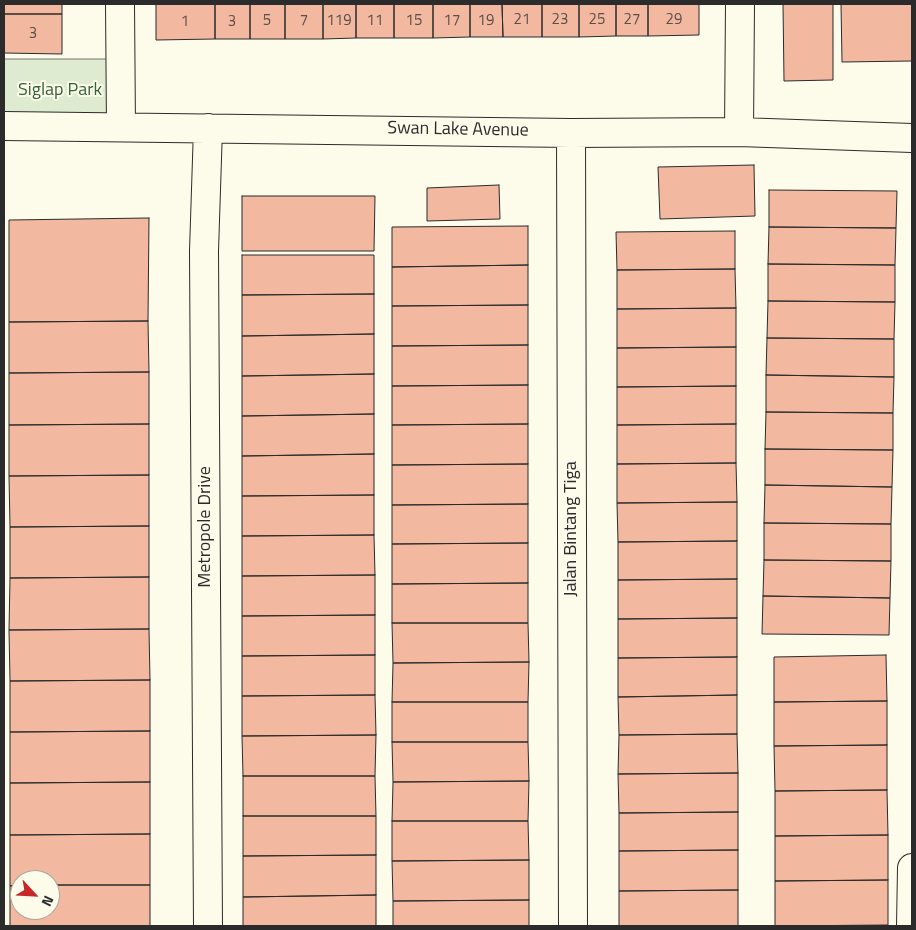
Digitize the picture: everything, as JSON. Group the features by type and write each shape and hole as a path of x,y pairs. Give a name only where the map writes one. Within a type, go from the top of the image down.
{"street":[{"path":"120,4 121,127"},
{"path":"739,132 740,4"},
{"name":"Swan Lake Avenue","path":"4,126 739,132 912,138"},
{"name":"Metropole Drive","path":"208,128 204,271 208,926"},
{"name":"Jalan Bintang Tiga","path":"571,132 573,926"},
{"path":"911,926 912,868"}],"green space":[{"name":"Siglap Park","path":"4,59 116,59 117,122 4,121"}],"building":[{"path":"4,4 62,4 62,14 4,14"},
{"path":"156,4 215,4 215,39 156,40"},
{"path":"215,4 250,4 250,39 215,39"},
{"path":"250,4 285,4 285,39 250,39"},
{"path":"285,4 323,4 323,39 285,39"},
{"path":"323,4 356,4 356,38 323,39"},
{"path":"356,4 394,4 394,38 356,38"},
{"path":"394,4 433,4 433,38 394,38"},
{"path":"433,4 470,4 470,37 433,38"},
{"path":"470,4 502,4 503,37 470,37"},
{"path":"502,4 542,4 542,37 503,37"},
{"path":"542,4 579,4 579,37 542,37"},
{"path":"579,4 616,4 616,36 579,37"},
{"path":"616,4 648,4 648,36 616,36"},
{"path":"648,4 699,4 699,35 648,36"},
{"path":"783,4 833,4 833,80 784,81"},
{"path":"841,4 912,4 912,61 842,62"},
{"path":"4,14 62,14 62,54 4,53"},
{"path":"754,165 755,216 660,219 658,167"},
{"path":"499,185 500,219 427,221 427,188"},
{"path":"769,190 897,191 896,228 769,227"},
{"path":"242,196 375,196 374,251 242,251"},
{"path":"149,218 148,321 9,322 9,220"},
{"path":"528,226 528,265 392,267 392,227"},
{"path":"769,227 896,228 895,265 768,264"},
{"path":"735,231 735,269 617,270 616,232"},
{"path":"242,255 374,255 374,294 242,295"},
{"path":"768,264 895,265 895,302 768,301"},
{"path":"528,265 528,305 392,306 392,267"},
{"path":"735,269 736,308 617,309 617,270"},
{"path":"374,294 374,334 242,336 242,295"},
{"path":"768,301 895,302 894,339 767,338"},
{"path":"528,305 528,345 392,346 392,306"},
{"path":"736,308 736,347 617,348 617,309"},
{"path":"148,321 149,372 9,373 9,322"},
{"path":"374,334 374,374 242,376 242,336"},
{"path":"767,338 894,339 894,377 766,375"},
{"path":"528,345 528,385 392,386 392,346"},
{"path":"736,347 736,386 617,387 617,348"},
{"path":"149,372 149,424 9,425 9,373"},
{"path":"374,374 374,414 242,416 242,376"},
{"path":"766,375 894,377 893,413 766,412"},
{"path":"528,385 528,424 392,425 392,386"},
{"path":"736,386 736,424 617,425 617,387"},
{"path":"766,412 893,413 893,450 765,449"},
{"path":"374,414 374,454 242,456 242,416"},
{"path":"149,424 149,475 9,476 9,425"},
{"path":"528,424 528,464 392,465 392,425"},
{"path":"736,424 736,463 617,464 617,425"},
{"path":"765,449 893,450 892,487 765,485"},
{"path":"374,454 374,495 242,496 242,456"},
{"path":"736,463 737,502 617,503 617,464"},
{"path":"528,464 528,504 392,505 392,465"},
{"path":"149,475 149,526 10,527 9,476"},
{"path":"765,485 892,487 891,524 764,523"},
{"path":"374,495 374,535 242,536 242,496"},
{"path":"737,502 737,541 618,542 617,503"},
{"path":"528,504 528,543 392,544 392,505"},
{"path":"764,523 891,524 891,561 764,560"},
{"path":"149,526 149,577 10,578 10,527"},
{"path":"374,535 375,575 242,576 242,536"},
{"path":"737,541 737,579 618,580 618,542"},
{"path":"528,543 528,583 392,584 392,544"},
{"path":"764,560 891,561 890,598 763,596"},
{"path":"375,575 375,615 242,616 242,576"},
{"path":"149,577 149,629 9,630 10,578"},
{"path":"737,579 737,618 618,619 618,580"},
{"path":"528,583 528,623 392,623 392,584"},
{"path":"763,596 890,598 889,635 762,634"},
{"path":"375,615 375,655 242,656 242,616"},
{"path":"737,618 737,657 618,658 618,619"},
{"path":"392,623 528,623 529,662 393,663"},
{"path":"149,629 150,680 10,681 9,630"},
{"path":"375,655 375,695 242,696 242,656"},
{"path":"886,655 887,701 774,702 774,657"},
{"path":"737,657 737,695 618,697 618,658"},
{"path":"529,662 528,702 392,702 393,663"},
{"path":"150,680 150,731 10,732 10,681"},
{"path":"375,695 376,735 242,736 242,696"},
{"path":"737,695 737,734 619,735 618,697"},
{"path":"887,701 887,745 774,746 774,702"},
{"path":"392,702 528,702 528,742 392,742"},
{"path":"150,731 150,782 10,783 10,732"},
{"path":"737,734 738,773 618,774 619,735"},
{"path":"376,735 375,776 243,776 242,736"},
{"path":"392,742 528,742 529,781 393,782"},
{"path":"887,745 887,790 775,791 774,746"},
{"path":"738,773 738,812 619,813 618,774"},
{"path":"243,776 375,776 376,816 243,816"},
{"path":"529,781 528,821 392,821 393,782"},
{"path":"150,782 150,834 10,835 10,783"},
{"path":"887,790 888,835 775,836 775,791"},
{"path":"738,812 738,850 619,851 619,813"},
{"path":"243,816 376,816 376,855 243,856"},
{"path":"392,821 528,821 529,860 392,861"},
{"path":"150,834 150,885 60,885 60,870 10,870 10,835"},
{"path":"888,835 888,880 775,881 775,836"},
{"path":"738,850 738,890 619,891 619,851"},
{"path":"376,855 376,895 243,897 243,856"},
{"path":"529,860 529,900 393,901 392,861"},
{"path":"888,880 888,925 775,926 775,881"},
{"path":"60,885 150,885 150,926 10,926 10,920 60,920"},
{"path":"738,890 738,926 619,926 619,891"},
{"path":"376,895 376,926 243,926 243,897"},
{"path":"529,900 529,926 393,926 393,901"}]}
